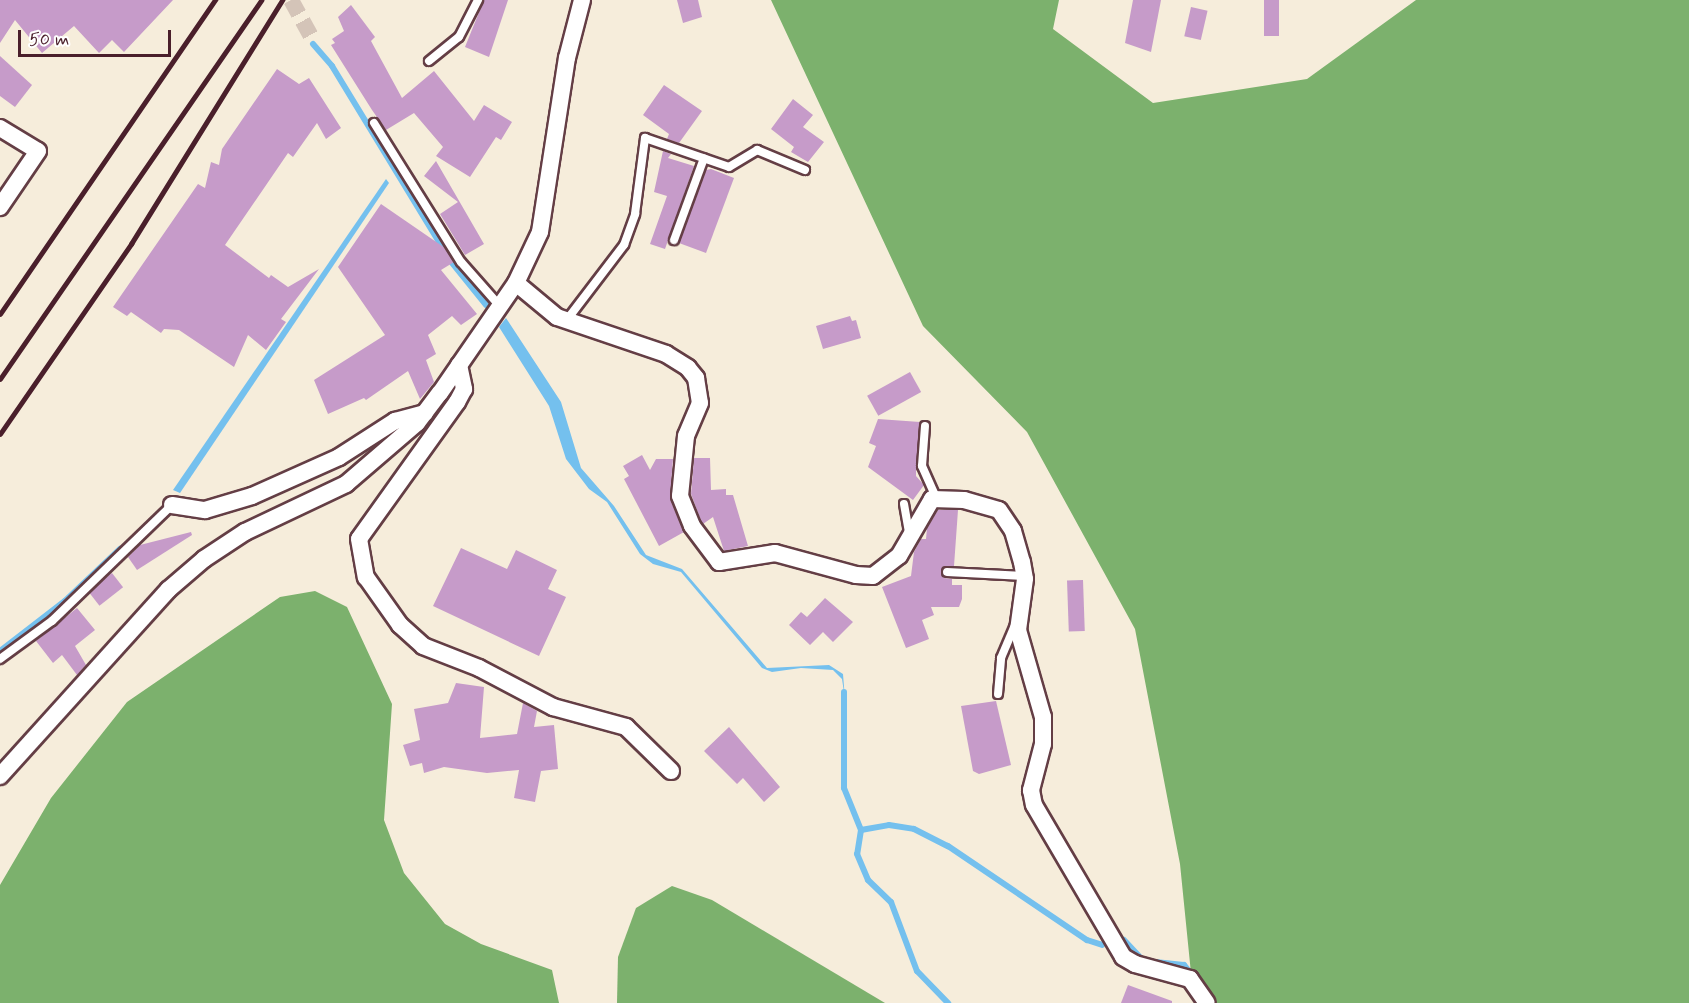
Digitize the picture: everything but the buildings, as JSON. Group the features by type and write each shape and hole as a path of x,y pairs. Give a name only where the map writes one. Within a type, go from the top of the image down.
{"street":[{"path":"0,776 168,590 204,559 244,532 346,484 425,413 498,304 516,283 540,232 567,58 582,0"},
{"path":"0,128 38,151 0,207"},
{"path":"516,283 566,322 666,354 688,368 696,378 700,403 686,436 680,496 692,526 719,562 775,553 856,575 873,576 899,556 909,533 932,499 964,500 999,510 1019,545 1024,576 1018,630 1043,717 1043,744 1031,790 1034,805 1123,957 1135,964 1190,979 1207,1003"},
{"path":"459,365 464,389 457,402 359,539 366,577 400,625 423,646 479,668 553,707 626,727 671,771"},
{"path":"172,505 205,510 252,496 339,457 395,421 425,413"}],"lane":[{"path":"429,61 459,37 478,0"},
{"path":"374,123 461,262 498,304"},
{"path":"566,322 624,245 638,198 643,140 649,137 729,167 757,150 805,170"},
{"path":"674,240 704,158"},
{"path":"925,426 922,466 937,499"},
{"path":"904,504 909,533"},
{"path":"0,659 52,621 172,505"},
{"path":"946,572 1024,576"},
{"path":"998,694 1001,658 1019,618"}],"green space":[{"path":"771,0 1059,0 1053,29 1153,103 1307,79 1416,0 1689,0 1689,1003 1194,1003 1180,864 1135,629 1027,432 923,326"},
{"path":"315,591 347,607 392,704 384,820 404,873 445,924 481,944 552,970 559,1003 0,1003 0,885 51,798 127,702 280,597"},
{"path":"672,886 712,900 885,1003 617,1003 618,957 636,908"}],"water":[{"path":"386,179 389,183 180,493 173,490"},
{"path":"506,318 561,402 581,468 614,506 646,555 682,569 767,668 829,665 843,674 845,699 842,679 833,670 801,668 772,672 762,668 681,572 653,564 640,554 607,502 589,489 566,459 549,406 499,327"}],"waterway":[{"path":"313,44 332,66 444,250"},
{"path":"449,259 486,305"},
{"path":"0,651 65,601 120,549"},
{"path":"844,692 844,788 861,830 857,854 868,880 891,902 917,971 948,1003"},
{"path":"861,830 889,825 914,829 948,846 1087,940 1102,945"},
{"path":"1124,940 1142,959"},
{"path":"1155,962 1184,965 1188,970"}],"tunnel":[{"path":"291,0 312,38"}],"railway":[{"path":"0,314 215,0"},
{"path":"0,379 261,0"},
{"path":"0,434 131,244 282,0"}]}
